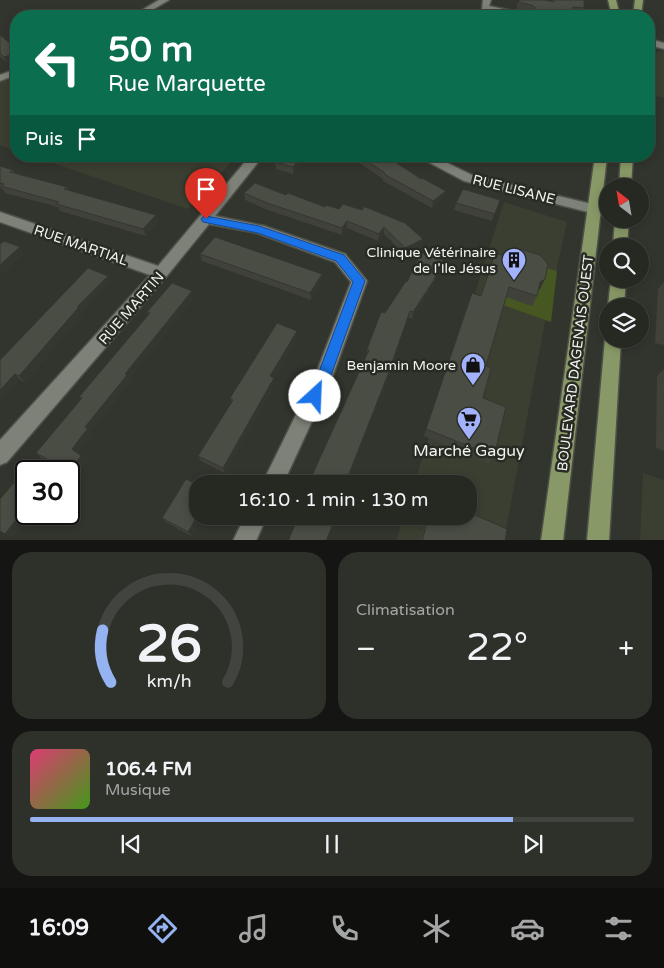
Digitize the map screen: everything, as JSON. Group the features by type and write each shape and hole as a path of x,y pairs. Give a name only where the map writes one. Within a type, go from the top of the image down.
{"main road":[{"name":"BOULEVARD DAGENAIS OUEST","path":"601,162 601,178"},
{"path":"626,178 627,162"},
{"name":"BOULEVARD DAGENAIS OUEST","path":"552,540 599,225"},
{"path":"598,540 612,348"}],"street":[{"path":"147,10 165,0"},
{"path":"486,4 507,10"},
{"name":"RUE MARTIN","path":"0,455 161,273 252,162"},
{"name":"RUE LISANE","path":"435,162 468,178 599,211"},
{"path":"206,219 259,229 340,258 359,281 323,378 276,475"},
{"name":"RUE MARTIAL","path":"3,221 161,273"},
{"path":"244,540 252,525"}],"shaded area":[{"path":"664,52 664,98 655,96 655,53"},
{"path":"10,74 10,149 0,145 0,78"},
{"path":"50,162 231,162 188,209"},
{"path":"504,202 567,222 545,322 504,540 396,540 401,525 477,525 477,475 417,475"},
{"path":"643,473 664,480 664,540 640,540"}],"green space":[{"path":"536,265 557,271 551,322 503,305 505,297"}],"building":[{"path":"520,0 554,2 554,0 584,0 584,8 573,7 572,10 536,10 531,5 518,2"},
{"path":"0,35 10,43 10,55 4,57 0,53"},
{"path":"275,162 297,162 293,167"},
{"path":"368,162 395,162 421,179 446,191 433,201"},
{"path":"0,166 13,170 10,172 67,187 64,189 156,215 143,229 56,204 59,202 1,186 4,184 0,183"},
{"path":"255,183 325,207 326,205 339,209 343,204 362,210 363,206 405,223 423,239 405,248 384,227 379,234 347,221 342,228 267,203 244,193"},
{"path":"463,189 500,200 495,214 456,203"},
{"path":"215,237 322,274 310,293 200,254"},
{"path":"4,241 20,247 0,265 0,244"},
{"path":"510,246 540,255 548,264 545,279 540,282 537,296 509,287 486,366 491,368 483,398 506,407 494,456 426,429 472,293 481,296 495,253 507,257"},
{"path":"421,253 443,260 434,280 413,312 410,311 387,377 349,475 312,475 369,350 367,349 381,312 385,313 407,282"},
{"path":"88,268 108,276 77,307 79,307 19,376 15,374 0,390 0,360"},
{"path":"172,283 192,291 85,427 88,428 72,449 81,456 78,460 49,460 36,453 82,398 79,397 150,313 147,312"},
{"path":"277,323 297,331 270,376 274,378 223,468 198,456 233,400 230,398"},
{"path":"186,479 189,480 189,525 192,525 188,532 162,518"},
{"path":"15,482 15,521 5,534 0,531 0,499"},
{"path":"477,516 507,529 505,540 422,540 426,525 477,525"},
{"path":"295,525 333,525 326,540 288,540"}],"place":[{"name":"Clinique Vétérinaire de I'Ile Jésus","path":"514,281"},
{"name":"Benjamin Moore","path":"473,386"},
{"name":"Marché Gaguy","path":"469,440"}],"route":[{"path":"206,219 259,229 340,258 359,281 315,396"}]}
